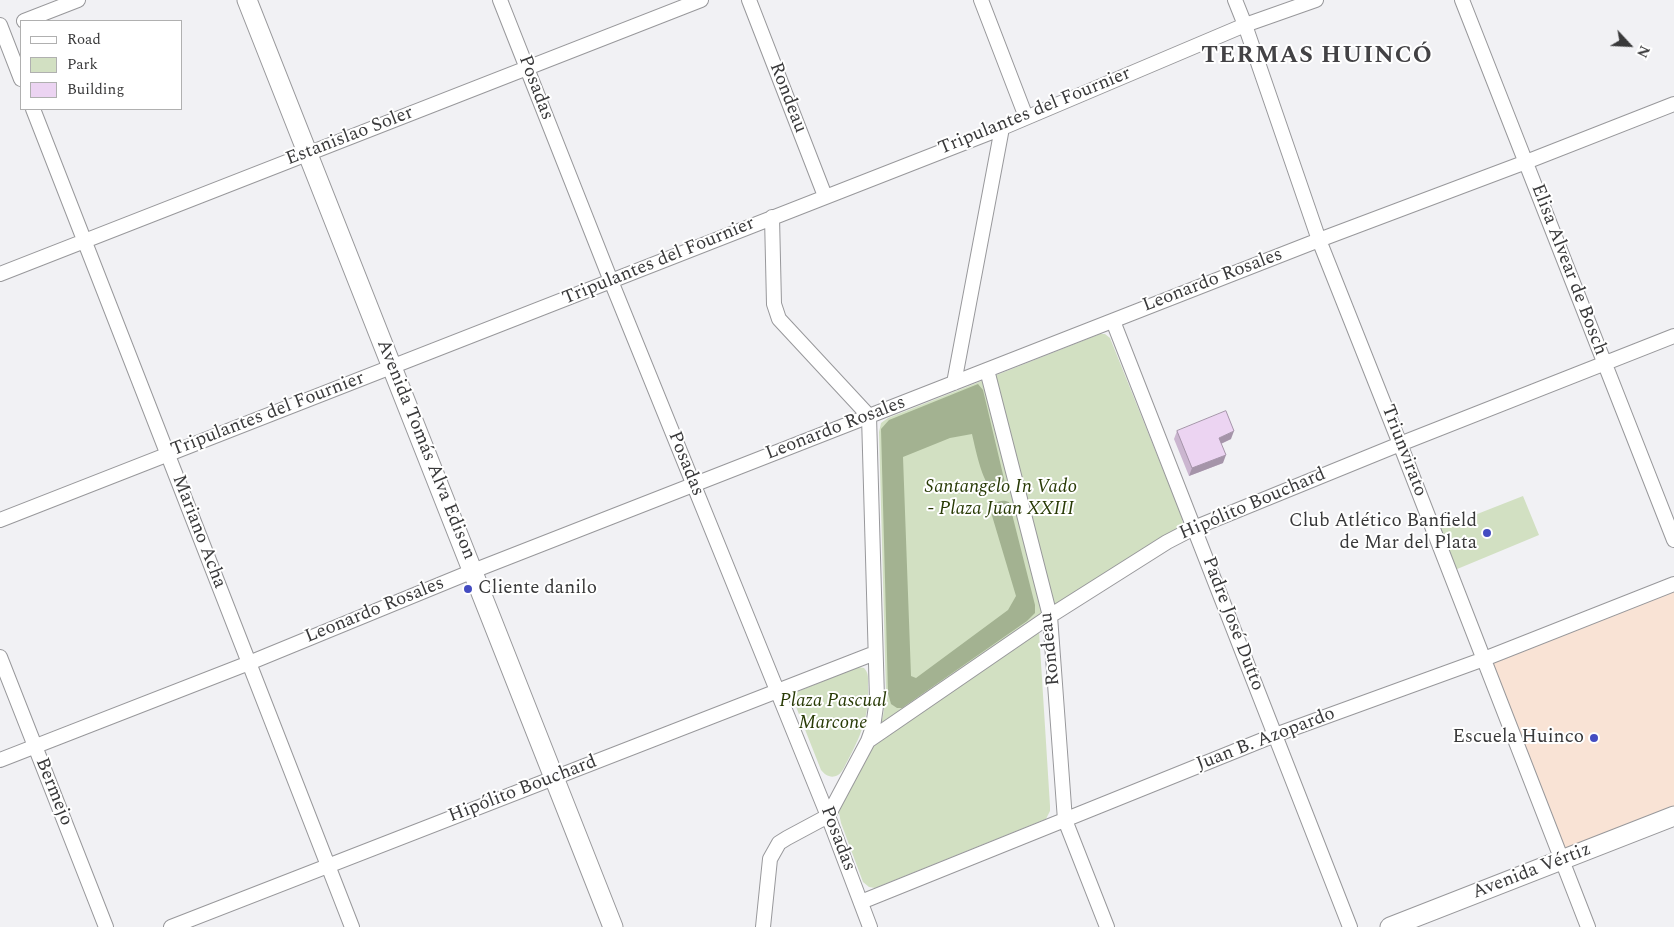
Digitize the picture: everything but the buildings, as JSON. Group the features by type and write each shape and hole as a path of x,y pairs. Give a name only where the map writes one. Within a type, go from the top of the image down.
{"main road":[{"name":"Avenida Tomás Alva Edison","path":"248,0 614,927"},
{"name":"Avenida Vértiz","path":"1390,927 1674,816"}],"street":[{"path":"28,20 78,0"},
{"name":"Posadas","path":"500,0 610,281 828,816 870,927"},
{"name":"Estanislao Soler","path":"0,274 701,0"},
{"name":"Rondeau","path":"749,0 825,196"},
{"path":"981,0 1026,117"},
{"name":"Triunvirato","path":"1235,0 1318,240 1400,444 1588,927"},
{"name":"Tripulantes del Fournier","path":"0,520 1002,128 1245,25 1316,0"},
{"name":"Elisa Alvear de Bosch","path":"1462,0 1674,540"},
{"path":"20,23 1,29 20,77"},
{"name":"Leonardo Rosales","path":"0,760 249,663 473,571 1318,240 1674,104"},
{"name":"Mariano Acha","path":"33,110 352,927"},
{"path":"954,383 1002,128"},
{"path":"763,927 770,859 774,851 779,843 828,816 868,741 873,727 877,699 869,416 779,318 774,304 772,217"},
{"name":"Padre José Dutto","path":"1113,321 1350,927"},
{"name":"Hipólito Bouchard","path":"868,741 1050,616 1166,542 1194,528 1400,444 1674,336"},
{"name":"Rondeau","path":"987,370 1050,616 1065,820 1107,927"},
{"name":"Juan B. Azopardo","path":"861,902 1275,735 1484,659 1674,584"},
{"name":"Hipólito Bouchard","path":"171,927 875,653"},
{"name":"Bermejo","path":"0,657 106,927"}],"shaded area":[{"name":"Escuela Huinco","path":"1674,584 1674,816 1562,860 1484,659"}],"green space":[{"name":"Santangelo In Vado - Plaza Juan XXIII","path":"1100,334 1105,334 1110,338 1182,517 1183,524 1178,529 1163,536 1038,615 1050,806 1046,819 875,888 869,887 863,882 839,813 873,746 883,716 886,694 879,432 881,423 888,418"},
{"path":"978,384 983,390 1005,483 1002,488 992,489 988,485 979,464 972,434 950,438 903,457 911,676 916,678 1008,610 1016,596 990,509 998,502 1009,502 1035,605 1035,613 1027,621 902,708 897,708 891,704 888,693 881,429 889,420"},
{"name":"Club Atlético Banfield de Mar del Plata","path":"1523,496 1539,535 1450,572 1434,531"},
{"name":"Plaza Pascual Marcone","path":"858,667 864,668 868,676 868,706 864,724 844,768 838,775 826,775 821,770 793,699 799,691"}],"place":[{"name":"Club Atlético Banfield de Mar del Plata","path":"1487,533"},
{"name":"Cliente danilo","path":"468,589"},
{"name":"Escuela Huinco","path":"1594,738"}],"district":[{"name":"TERMAS HUINCÓ","path":"1317,57"}]}
